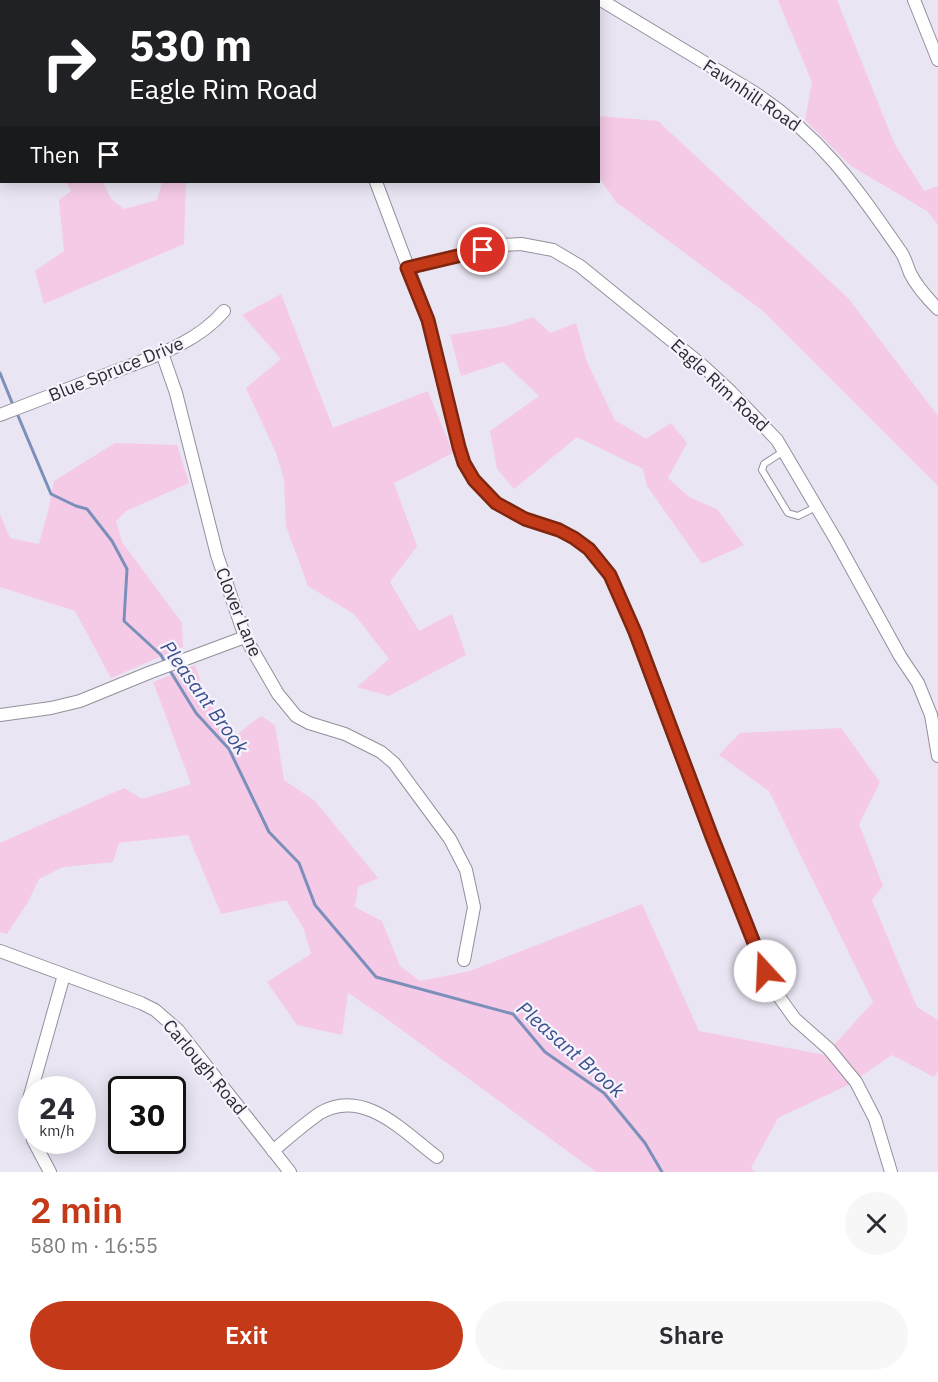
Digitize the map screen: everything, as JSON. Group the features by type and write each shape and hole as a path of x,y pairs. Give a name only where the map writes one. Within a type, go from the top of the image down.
{"street":[{"name":"Fawnhill Road","path":"601,0 755,93 814,138 855,186 905,257 916,284 938,309"},
{"path":"914,0 938,60"},
{"path":"376,183 428,320 464,463 478,486 496,503 525,519 559,530 574,538 589,549 610,575 635,632 712,837 772,987 795,1019 829,1049 856,1082 875,1119 891,1172"},
{"name":"Eagle Rim Road","path":"407,268 502,245 538,246 567,257 703,366 758,419 784,451 926,698 932,715 938,756"},
{"name":"Blue Spruce Drive","path":"0,415 162,353 199,335 213,325 224,311"},
{"name":"Clover Lane","path":"162,353 177,393 217,555 245,638 278,694 296,716 309,723 345,734 381,752 394,763 450,839 466,870 474,907 464,960"},
{"path":"0,715 81,701 151,672 245,638"},
{"name":"Carlough Road","path":"0,951 141,1003 168,1020 290,1172"},
{"path":"35,1076 64,975"},
{"path":"273,1151 321,1113 337,1107 354,1105 376,1112 437,1157"},
{"path":"40,1154 50,1172"}],"lane":[{"path":"784,451 764,464 762,470 788,513 798,516 817,507"}],"shaded area":[{"path":"778,0 837,0 894,143 924,191 938,186 938,225 927,211 851,166 805,120 812,82"},
{"path":"600,116 658,121 848,298 938,416 938,486 763,311 616,202 600,179"},
{"path":"67,183 103,183 111,199 124,209 157,200 162,183 186,183 184,244 44,304 35,271 64,251 59,200 71,191"},
{"path":"281,294 333,428 428,391 453,453 394,483 417,546 390,582 419,631 452,614 466,655 389,696 357,687 389,659 354,614 308,586 286,526 284,479 276,453 246,388 281,359 242,315"},
{"path":"533,317 550,333 576,323 587,362 615,420 646,439 671,423 687,443 668,478 689,497 717,509 744,545 702,564 647,486 643,469 577,437 514,489 497,469 490,431 539,396 503,362 461,376 450,335 506,326"},
{"path":"115,443 177,445 189,483 126,511 116,521 122,542 182,623 183,647 111,678 75,611 0,587 0,514 10,538 39,544 54,481"},
{"path":"195,665 208,702 235,736 261,716 275,725 284,780 315,801 378,878 358,887 355,907 382,921 400,966 420,981 470,971 642,904 699,1031 825,1055 873,1002 769,791 719,755 740,733 841,728 880,782 859,824 883,886 872,900 917,1007 938,1020 938,1071 934,1077 892,1055 848,1085 778,1118 751,1168 755,1172 596,1172 348,993 342,1035 297,1025 267,982 311,954 304,929 286,900 221,914 188,835 119,843 113,862 63,867 39,879 28,902 7,934 0,932 0,843 124,788 142,799 191,784 153,682"}],"waterway":[{"name":"Pleasant Brook","path":"0,373 13,405"},
{"name":"Pleasant Brook","path":"16,411 51,494 87,509 112,541 127,569 124,621 161,655 166,664"},
{"name":"Pleasant Brook","path":"169,669 196,713 229,749 269,832 299,863 315,905 376,977 513,1014 545,1052 604,1093 645,1143 662,1172"}],"route":[{"path":"483,250 407,268 428,320 464,463 474,480 496,503 525,519 547,525 574,538 589,549 610,575 635,632 765,971"}]}
